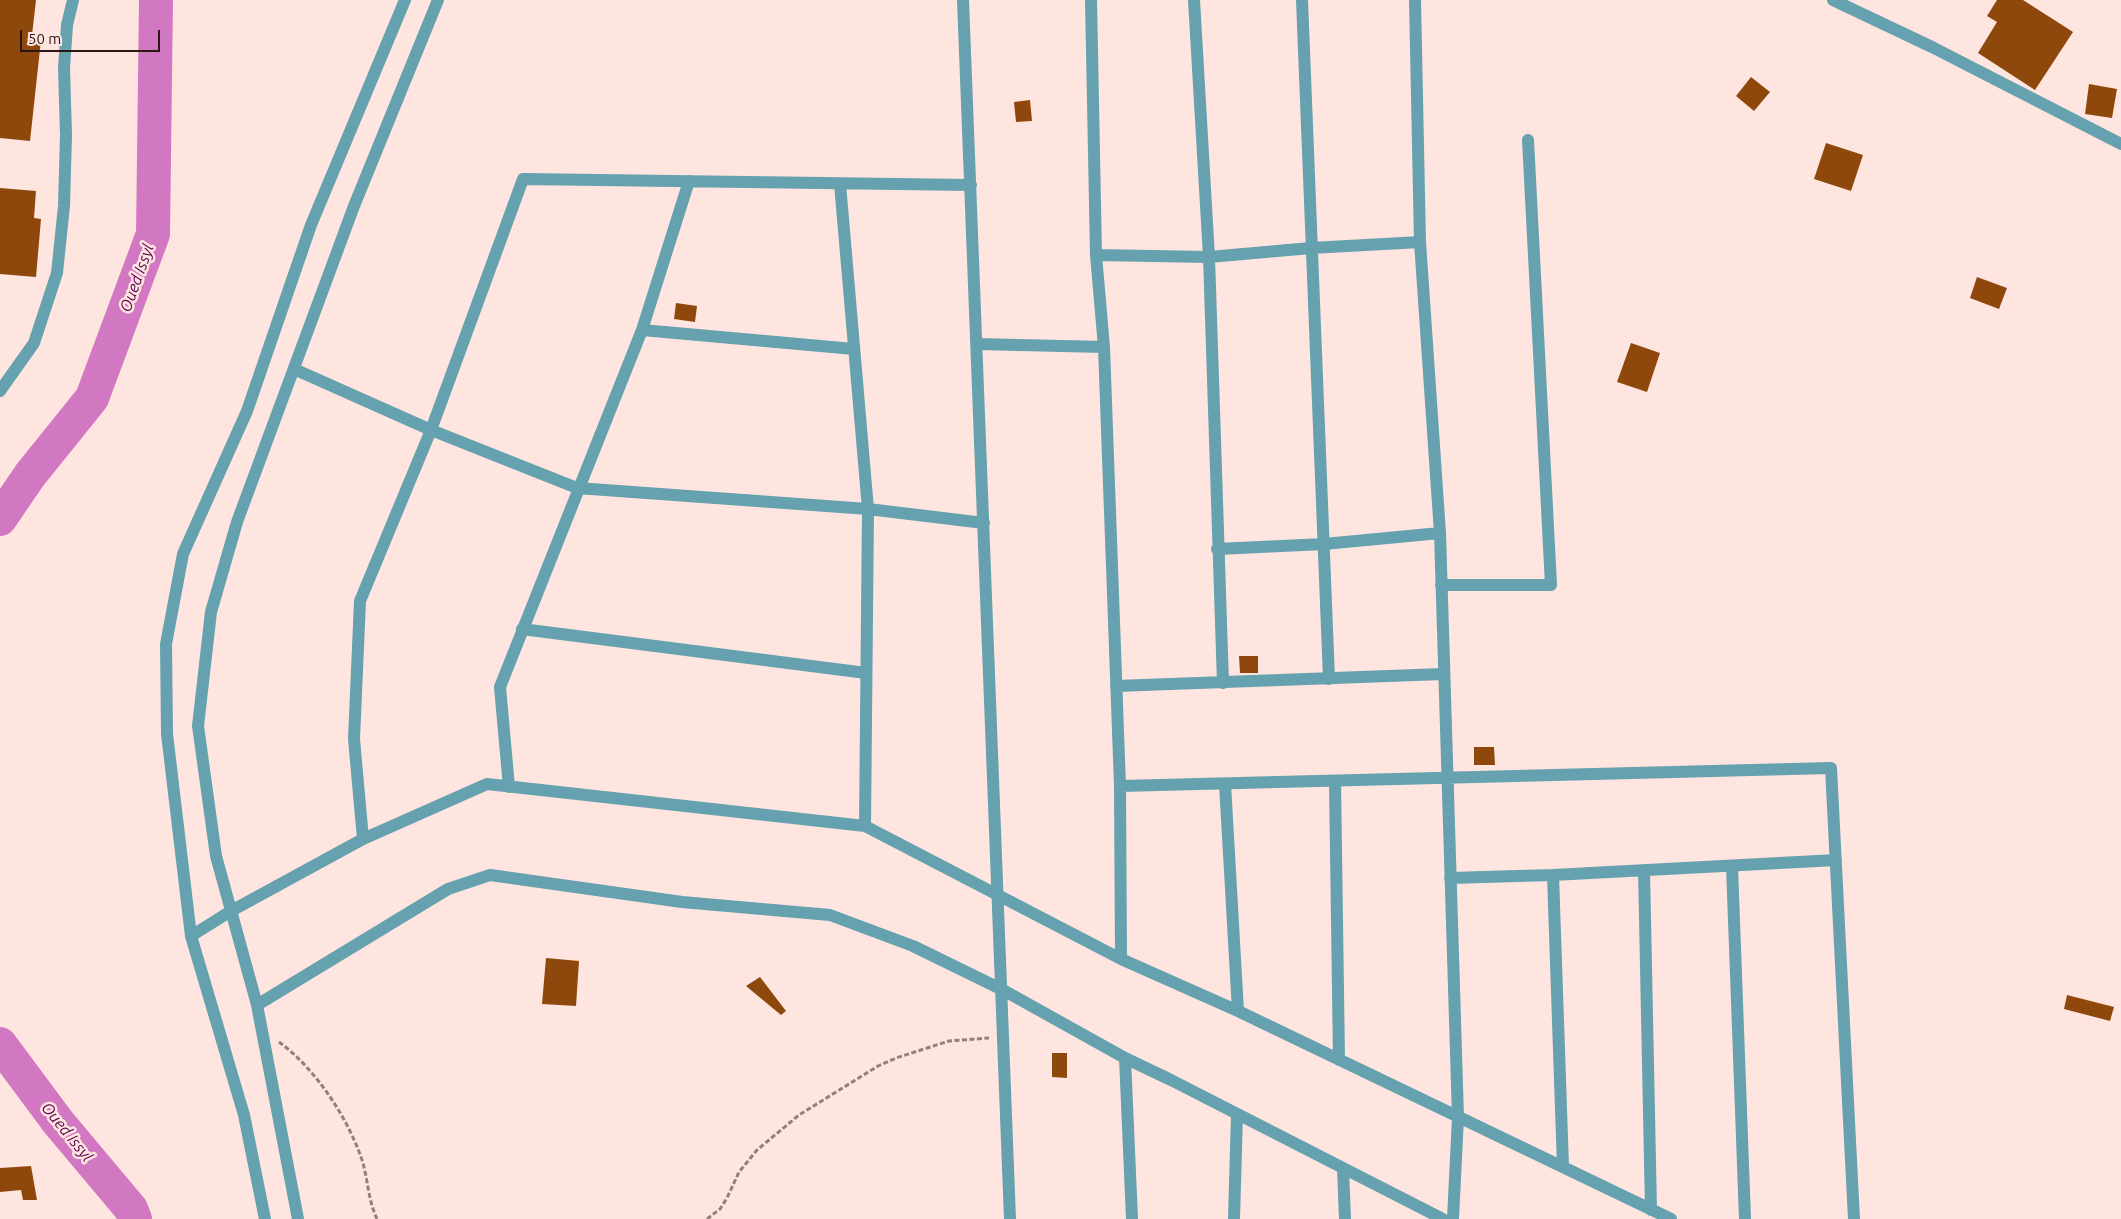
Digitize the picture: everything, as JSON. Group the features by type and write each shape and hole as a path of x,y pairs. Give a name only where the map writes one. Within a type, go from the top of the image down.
{"street":[{"path":"0,391 34,343 57,273 64,206 66,25 73,0"},
{"path":"265,1219 244,1115 191,936 167,734 166,644 183,554 247,411 311,225 405,0"},
{"path":"298,1219 257,1005 216,856 198,726 211,612 237,522 354,206 438,0"},
{"path":"963,0 1003,990 1010,1219"},
{"path":"1091,0 1096,255 1104,347 1120,786 1121,959"},
{"path":"1194,0 1209,257 1217,549 1223,682"},
{"path":"1302,0 1329,679"},
{"path":"1415,0 1420,242 1440,533 1446,778 1458,1117 1453,1219"},
{"path":"1833,0 1932,47 2121,144"},
{"path":"1441,585 1551,585 1528,140"},
{"path":"364,839 354,739 360,601 431,430 523,179 971,185"},
{"path":"509,787 500,687 642,330 689,181"},
{"path":"840,184 868,509 865,826"},
{"path":"1096,255 1209,257 1311,248 1420,242"},
{"path":"642,330 854,349"},
{"path":"977,344 1104,347"},
{"path":"294,369 431,430 578,488 868,509 984,523"},
{"path":"1217,549 1324,544 1440,533"},
{"path":"522,629 866,672"},
{"path":"1116,686 1444,674"},
{"path":"1120,786 1831,768 1854,1219"},
{"path":"1335,781 1339,1060"},
{"path":"191,936 231,911 364,839 487,784 865,826 1121,959 1238,1011 1671,1219"},
{"path":"1226,784 1238,1011"},
{"path":"1450,878 1553,875 1836,860"},
{"path":"1732,866 1746,1219"},
{"path":"1644,870 1651,1210"},
{"path":"1553,875 1563,1167"},
{"path":"257,1005 448,889 490,876 682,902 830,915 913,946 1003,990 1125,1058 1172,1080 1443,1219"},
{"path":"1125,1058 1132,1219"},
{"path":"1234,1219 1237,1114"},
{"path":"1343,1168 1345,1219"}],"path":[{"path":"262,1033 281,1044 312,1072 331,1099 354,1140 366,1174 370,1200 377,1219"},
{"path":"707,1219 720,1209 739,1172 768,1140 799,1115 870,1071 908,1053 949,1041 1004,1036"}],"building":[{"path":"0,0 36,0 31,44 41,40 30,141 0,138"},
{"path":"1997,0 2023,0 2073,32 2035,90 1978,53 1997,22 1987,16"},
{"path":"1751,77 1770,92 1754,111 1736,96"},
{"path":"2089,84 2117,89 2112,118 2085,114"},
{"path":"1030,100 1032,121 1016,122 1014,102"},
{"path":"1826,143 1863,155 1851,191 1814,179"},
{"path":"0,188 36,191 34,218 41,219 36,277 0,274"},
{"path":"1977,277 2007,288 1999,309 1970,298"},
{"path":"676,303 697,306 695,322 674,319"},
{"path":"1631,343 1660,353 1647,392 1617,382"},
{"path":"1239,656 1258,656 1258,673 1240,673"},
{"path":"1474,747 1494,747 1495,765 1474,765"},
{"path":"546,958 579,961 576,1006 542,1004"},
{"path":"760,977 786,1011 781,1015 746,986"},
{"path":"2067,995 2114,1007 2110,1021 2064,1009"},
{"path":"1052,1053 1067,1053 1067,1078 1052,1077"},
{"path":"31,1166 37,1200 23,1200 21,1190 0,1192 0,1168"}],"waterway":[{"name":"Oued Issyl","path":"0,519 30,475 92,398 153,234 156,0"},
{"name":"Oued Issyl","path":"0,1044 58,1122 131,1209 135,1219"}]}
